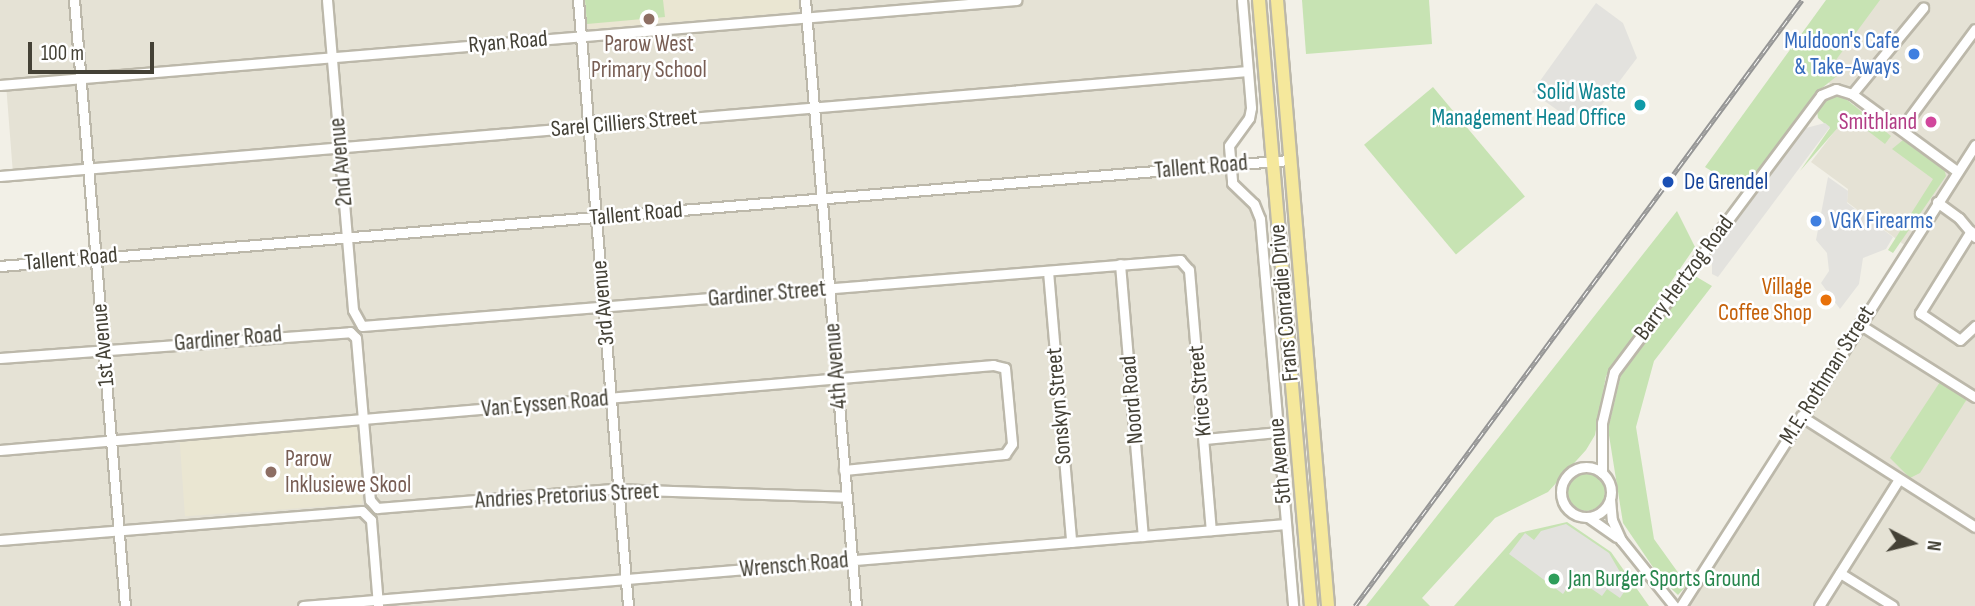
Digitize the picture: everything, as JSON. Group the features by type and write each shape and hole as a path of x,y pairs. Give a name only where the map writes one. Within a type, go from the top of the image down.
{"main road":[{"name":"Frans Conradie Drive","path":"1259,0 1311,606"},
{"name":"Frans Conradie Drive","path":"1277,0 1327,600"}],"street":[{"name":"1st Avenue","path":"74,0 125,606"},
{"name":"2nd Avenue","path":"327,0 347,238 358,323"},
{"name":"3rd Avenue","path":"578,0 628,606"},
{"name":"4th Avenue","path":"806,0 856,606"},
{"name":"Ryan Road","path":"0,85 1016,0"},
{"path":"1231,164 1231,141 1250,114 1242,0"},
{"path":"1923,8 1852,94 1957,171"},
{"path":"1901,129 1975,29"},
{"name":"Sarel Cilliers Street","path":"0,176 1248,71"},
{"name":"Barry Hertzog Road","path":"1602,474 1603,413 1608,386 1618,366 1818,98 1836,89 1852,94"},
{"name":"M.E. Rothman Street","path":"1681,606 1975,145"},
{"name":"Tallent Road","path":"0,266 96,256 347,238 1290,160"},
{"name":"5th Avenue","path":"1231,164 1234,187 1259,215 1293,606"},
{"path":"1937,202 1973,234 1920,313 1960,340 1975,326"},
{"name":"Gardiner Street","path":"358,323 370,327 1177,259"},
{"name":"Krice Street","path":"1177,259 1189,271 1211,530"},
{"name":"Noord Road","path":"1120,264 1143,536"},
{"name":"Sonskyn Street","path":"1048,271 1071,542"},
{"path":"1860,324 1975,397"},
{"name":"Gardiner Road","path":"103,349 339,330 353,333 363,419"},
{"path":"0,358 103,349"},
{"name":"Van Eyssen Road","path":"0,450 1001,366 1006,371 1012,438 1008,452 844,470"},
{"path":"1801,416 1975,527"},
{"name":"Andries Pretorius Street","path":"363,419 373,505 381,508 619,489 847,497"},
{"path":"1204,439 1278,432"},
{"path":"1621,540 1588,517 1574,514 1564,504 1563,482 1581,468 1602,474 1610,496 1612,520 1621,540 1674,606"},
{"path":"1819,606 1899,479"},
{"path":"1588,517 1602,510 1610,496"},
{"path":"0,540 355,511 368,514 378,603"},
{"name":"Wrensch Road","path":"303,606 378,603 626,579 1286,524"},
{"path":"1840,573 1892,606"}],"shaded area":[{"path":"0,0 1242,0 1251,108 1231,141 1233,183 1257,209 1293,606 0,606 0,266 95,257 88,169 13,174 6,84 0,84"},
{"name":"Parow West Primary School","path":"583,0 798,0 799,8 796,12 589,29"},
{"path":"1879,0 1975,0 1975,606 1680,606 1907,247 1847,202 1848,189 1811,162 1860,98 1832,88 1824,73"},
{"path":"1596,3 1623,23 1637,58 1594,115 1560,112 1532,92"},
{"path":"1825,123 1830,127 1718,277 1712,274 1712,254 1806,128"},
{"path":"1828,177 1848,191 1847,203 1893,237 1886,249 1863,258 1859,284 1840,309 1821,283 1829,271 1827,253 1816,240"},
{"name":"Parow Inklusiewe Skool","path":"357,425 363,504 185,516 179,437"},
{"path":"1566,524 1609,553 1628,586 1620,598 1607,589 1602,596 1576,578 1579,570 1563,594 1509,554 1525,533 1534,540 1541,531"}],"green space":[{"path":"585,0 663,0 665,17 587,24"},
{"path":"1302,0 1429,0 1432,44 1306,54"},
{"path":"1826,0 1880,0 1833,64 1842,72 1822,88 1746,187 1740,189 1705,167"},
{"path":"1433,87 1525,197 1456,254 1364,145"},
{"path":"1840,94 1891,136 1885,144 1848,116 1800,171 1830,128 1818,118 1817,111 1826,99"},
{"path":"1903,140 1944,168 1946,176 1893,253 1888,250 1933,179 1892,149"},
{"path":"1677,211 1695,247 1606,376 1595,435 1586,450 1548,492 1495,518 1422,598 1430,606 1366,606"},
{"path":"1695,276 1712,286 1654,361 1636,427 1654,539 1687,585 1678,595 1661,579 1623,523 1608,429 1621,374"},
{"path":"1940,382 1967,399 1920,473 1910,478 1890,458"},
{"path":"1586,473 1599,479 1605,492 1599,505 1586,511 1573,505 1567,492 1573,479"},
{"name":"Jan Burger Sports Ground","path":"1567,522 1611,552 1649,606 1454,606 1519,533"}],"railway":[{"path":"1355,606 1802,0"}],"place":[{"name":"Parow West Primary School","path":"649,19"},
{"name":"Muldoon's Cafe & Take-Aways","path":"1914,54"},
{"name":"Solid Waste Management Head Office","path":"1640,105"},
{"name":"Smithland","path":"1931,122"},
{"name":"De Grendel","path":"1668,182"},
{"name":"VGK Firearms","path":"1816,221"},
{"name":"Village Coffee Shop","path":"1826,300"},
{"name":"Parow Inklusiewe Skool","path":"271,472"},
{"name":"Jan Burger Sports Ground","path":"1554,579"}]}
